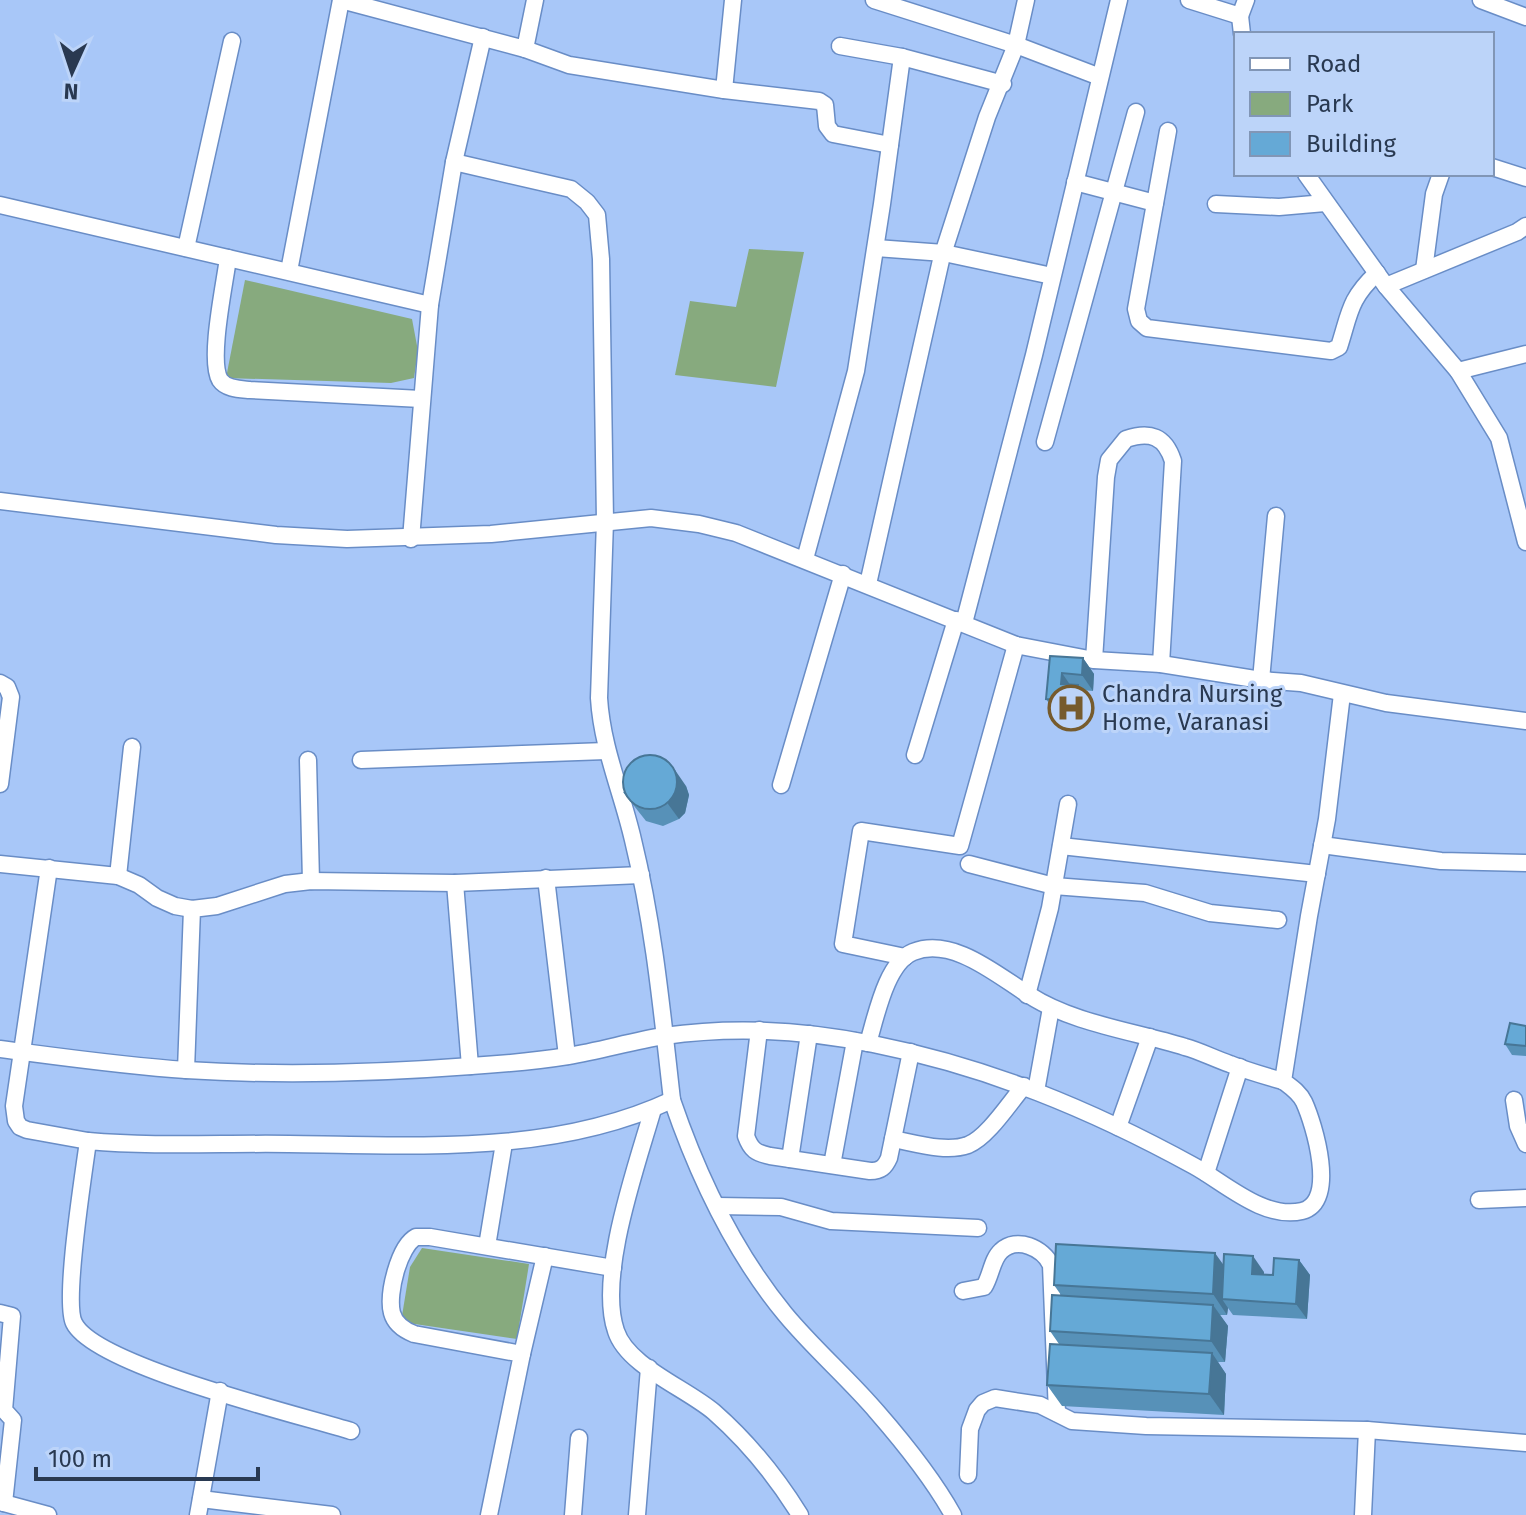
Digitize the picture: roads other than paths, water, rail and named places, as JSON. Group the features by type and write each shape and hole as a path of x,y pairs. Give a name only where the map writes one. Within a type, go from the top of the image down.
{"street":[{"path":"289,271 341,0 483,37 569,65 724,90 819,101 825,105 827,126 833,134 890,145"},
{"path":"525,49 535,0"},
{"path":"724,90 733,0"},
{"path":"874,0 1016,45 1100,77"},
{"path":"868,584 944,253 987,117 1003,84 1016,45 1026,0"},
{"path":"915,755 960,622 1052,276 1119,0"},
{"path":"1189,0 1243,8 1242,32"},
{"path":"1481,0 1526,17"},
{"path":"411,539 430,305 454,162 483,37"},
{"path":"186,248 232,41"},
{"path":"840,46 902,57 1003,84"},
{"path":"805,559 856,371 902,57"},
{"path":"1045,442 1136,112"},
{"path":"1168,131 1136,309 1139,321 1147,328 1331,351 1339,347 1359,290 1382,280 1424,270 1526,226"},
{"path":"454,162 571,189 597,215 601,259 605,521 599,698 606,751 633,838 656,954 672,1100 698,1168 738,1248 783,1313 877,1411 953,1515"},
{"path":"1494,168 1526,178"},
{"path":"1307,176 1382,280 1458,371 1499,438 1520,494 1526,542"},
{"path":"1424,270 1434,194 1440,176"},
{"path":"1075,182 1155,203"},
{"path":"1216,204 1279,207 1325,203"},
{"path":"0,205 430,305"},
{"path":"876,248 944,253 1052,276"},
{"path":"228,258 215,354 216,368 225,385 250,390 421,399"},
{"path":"1458,371 1526,354"},
{"path":"1094,660 1102,505 1109,460 1126,439 1148,435 1162,440 1173,461 1161,664"},
{"path":"0,501 276,535 347,539 491,534 651,518 699,524 736,533 805,559 1016,645 1094,660 1161,664 1261,680 1301,683 1386,703 1526,721"},
{"path":"1261,680 1276,516"},
{"path":"781,785 843,574"},
{"path":"905,957 843,944 861,831 960,846 1016,645"},
{"path":"0,683 7,687 11,697 2,744 0,784"},
{"path":"1283,1081 1322,845 1342,694"},
{"path":"118,876 132,747"},
{"path":"361,760 606,751"},
{"path":"308,760 311,881"},
{"path":"1027,995 1043,939 1068,804"},
{"path":"1322,845 1441,861 1526,863"},
{"path":"1061,846 1317,874"},
{"path":"0,864 118,876 175,906 192,909 217,906 285,884 311,881 455,883 641,875"},
{"path":"969,864 1054,886 1145,893 1210,913 1278,920"},
{"path":"49,868 21,1052 8,1092 20,1127 88,1141 151,1145 417,1146 504,1143 596,1126 672,1100"},
{"path":"546,878 567,1056"},
{"path":"455,883 470,1066"},
{"path":"186,1070 192,909"},
{"path":"0,1049 186,1070 322,1071 470,1066 567,1056 664,1036 741,1029 809,1034 862,1042 948,1060 1030,1088 1118,1127 1272,1210 1300,1212 1309,1208 1315,1201 1322,1178 1320,1157 1304,1103 1294,1089 1283,1081 1189,1048 1051,1008 991,969 952,952 923,950 905,957 891,974 862,1042 832,1165"},
{"path":"893,1139 935,1147 968,1145 980,1137 1030,1088 1051,1008"},
{"path":"759,1030 746,1136 756,1153 790,1159 878,1171 885,1166 911,1052"},
{"path":"790,1159 809,1034"},
{"path":"1118,1127 1150,1037"},
{"path":"1206,1173 1240,1067"},
{"path":"1514,1100 1518,1126 1526,1144"},
{"path":"653,1109 613,1268 616,1330 623,1345 649,1368 697,1398 716,1414 769,1470 800,1515"},
{"path":"88,1141 71,1286 74,1323 82,1334 117,1356 351,1431"},
{"path":"487,1246 504,1143"},
{"path":"1479,1200 1526,1198"},
{"path":"717,1206 781,1207 831,1221 978,1228"},
{"path":"522,1354 414,1334 399,1326 391,1312 390,1301 399,1257 409,1241 416,1237 430,1237 613,1268"},
{"path":"963,1291 984,1287 997,1256 1002,1249 1011,1245 1036,1248 1046,1255 1051,1265 1057,1413"},
{"path":"489,1515 545,1256"},
{"path":"0,1313 12,1316 4,1410 13,1420 2,1502 48,1515"},
{"path":"637,1515 649,1368"},
{"path":"220,1391 200,1507 332,1515"},
{"path":"968,1475 970,1429 977,1410 983,1403 995,1398 1040,1405 1072,1421 1146,1426 1367,1430 1526,1443"},
{"path":"1363,1515 1367,1430"},
{"path":"573,1515 579,1438"}],"place":[{"name":"Chandra Nursing Home, Varanasi","path":"1071,708"}]}
